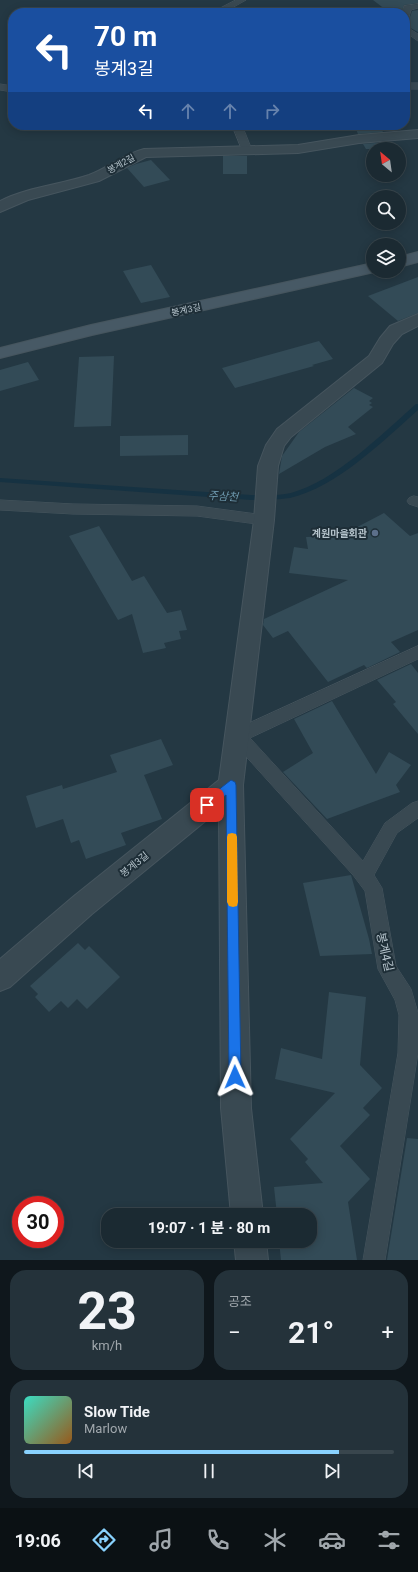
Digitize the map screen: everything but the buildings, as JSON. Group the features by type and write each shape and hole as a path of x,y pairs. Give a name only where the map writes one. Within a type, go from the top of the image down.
{"street":[{"name":"봉계2길","path":"0,207 25,195 96,177 130,158 144,153 298,149 358,139 415,138"},
{"path":"406,260 418,257"},
{"name":"봉계3길","path":"0,354 91,330 366,270"},
{"path":"246,1208 236,1108 231,785 264,516 268,466 272,450 284,433 376,359 386,342 396,330 418,319"},
{"name":"봉계3길","path":"0,977 84,905 231,785"},
{"path":"251,1248 252,1260"}],"lane":[{"path":"225,8 242,0"},
{"path":"401,1 407,8 418,6"},
{"path":"410,32 418,38"},
{"path":"239,130 247,150"},
{"path":"0,505 73,509 197,511 264,516"},
{"path":"238,736 418,652"},
{"name":"봉계4길","path":"238,736 364,875 373,888 384,957 388,969 404,996 409,1014 408,1053 374,1260"},
{"path":"364,875 391,828 418,808"}],"waterway":[{"name":"주삼천","path":"0,480 262,498 291,495 307,490 341,470 375,444 418,406"}],"slow traffic":[{"path":"232,837 233,902"}],"place":[{"name":"계원마을회관","path":"375,533"}],"route":[{"path":"207,805 231,785 235,1077"}]}
